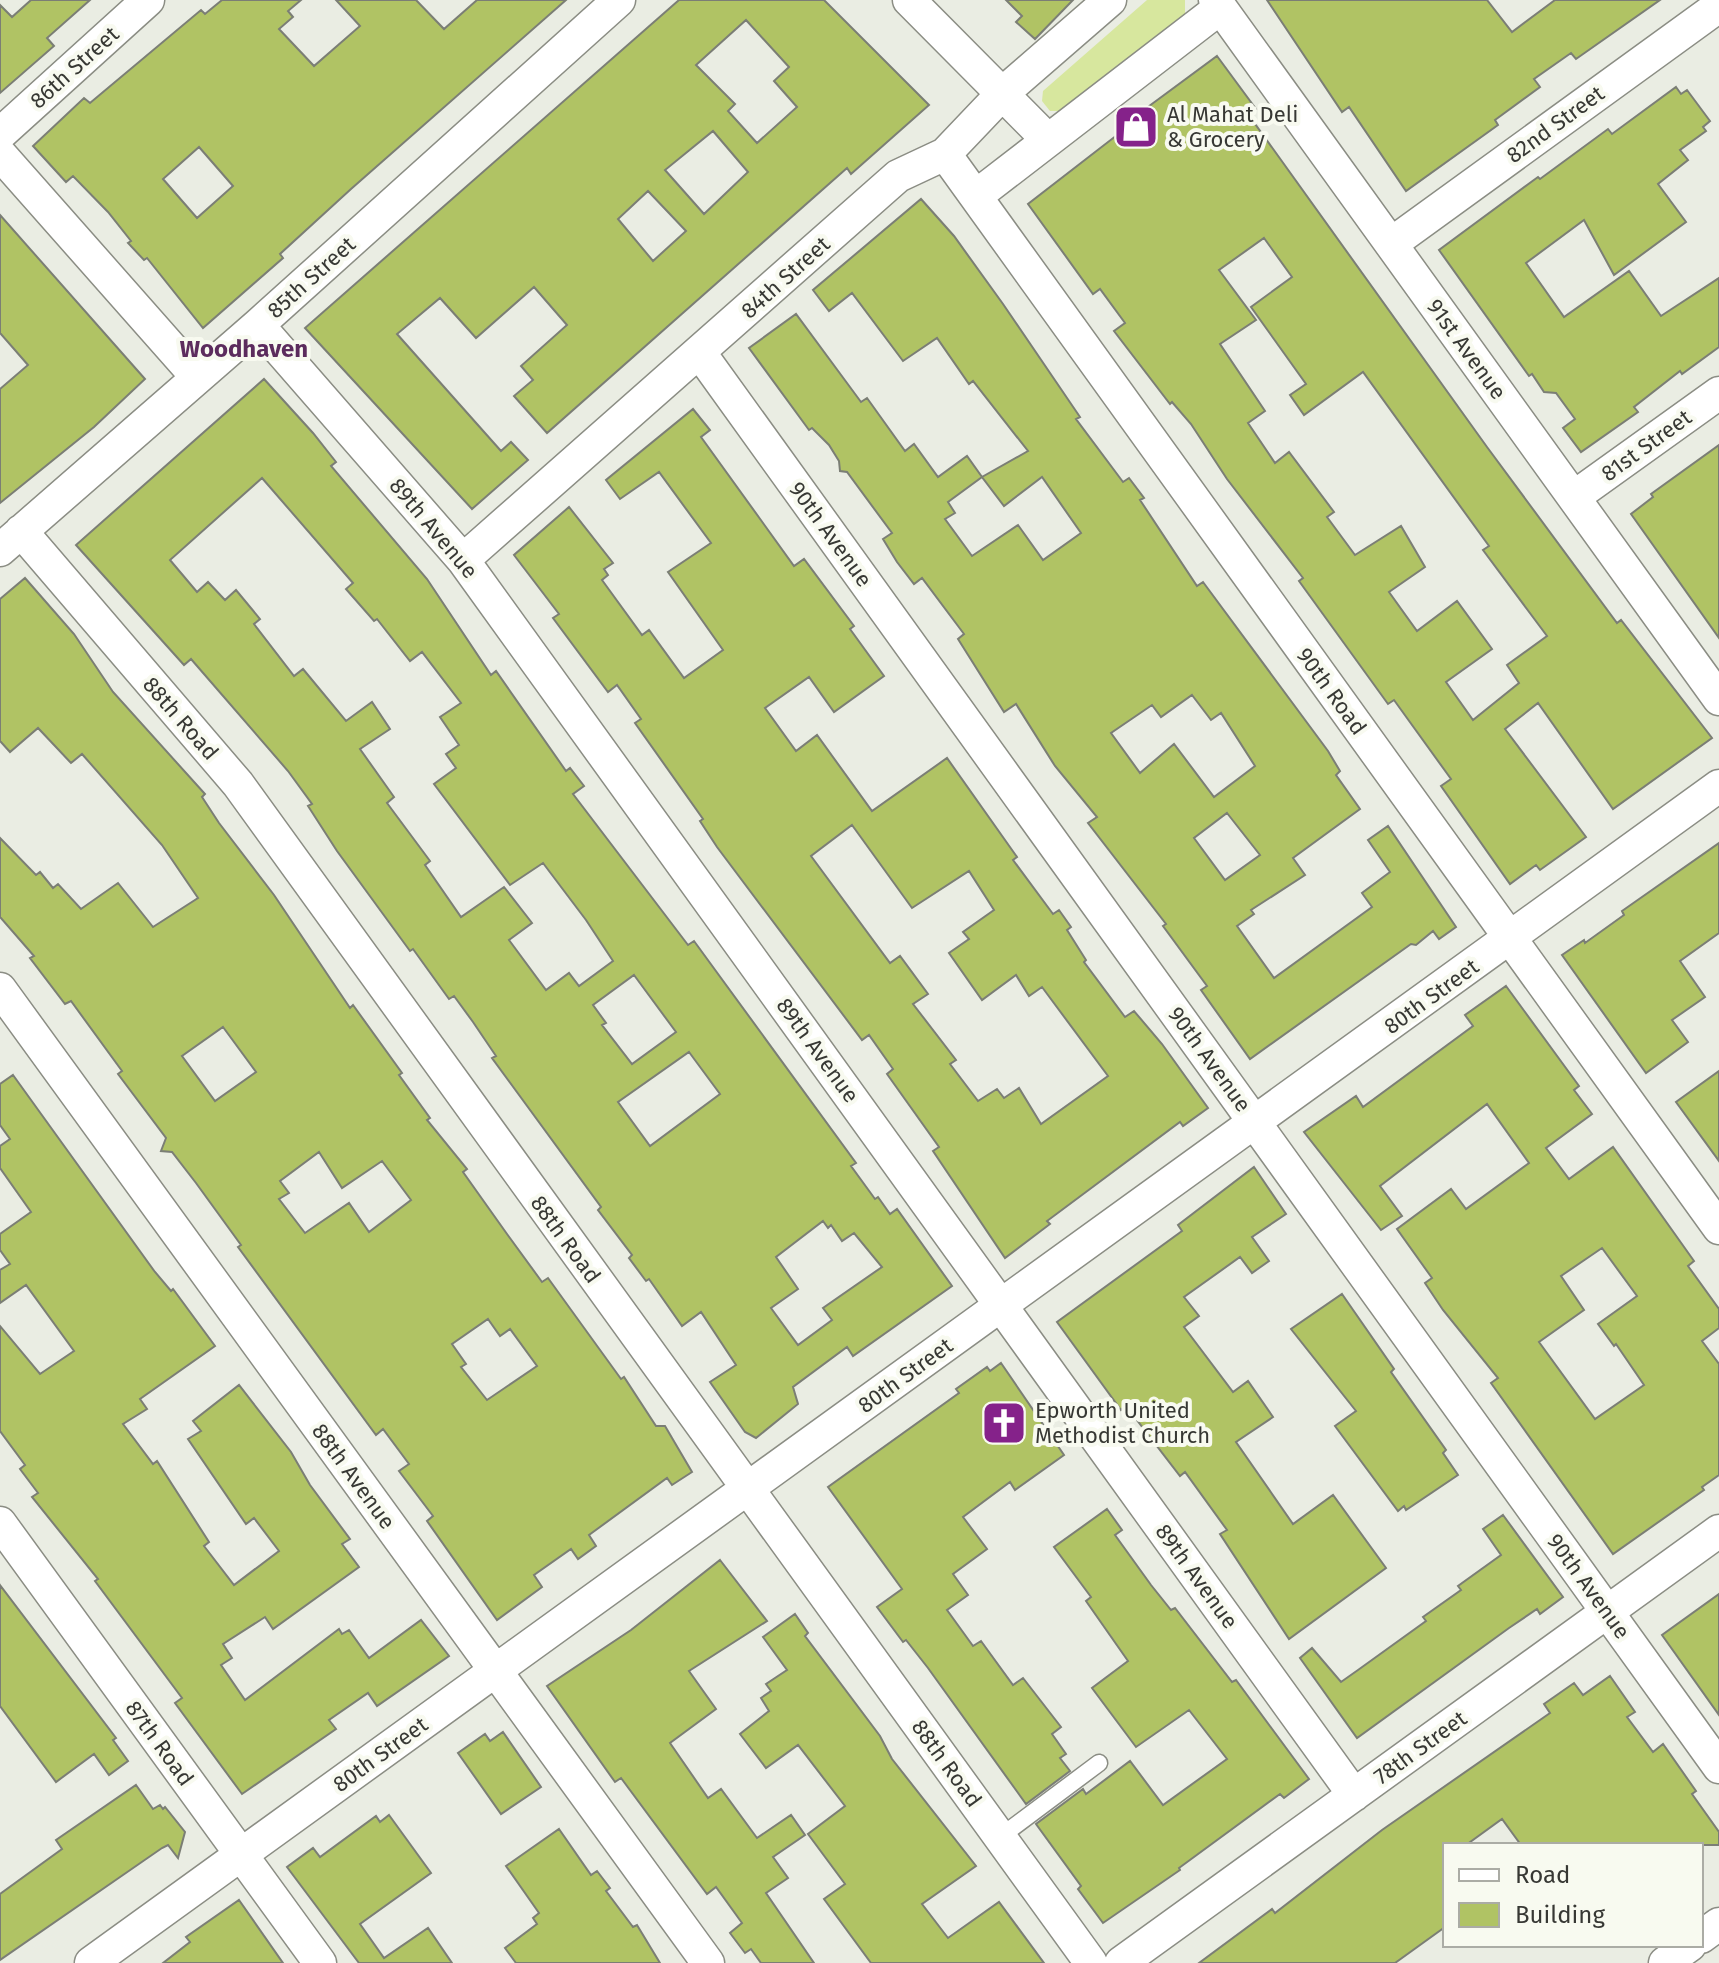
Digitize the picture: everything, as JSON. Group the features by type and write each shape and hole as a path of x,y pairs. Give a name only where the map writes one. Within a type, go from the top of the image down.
{"street":[{"name":"86th Street","path":"0,134 148,0"},
{"name":"85th Street","path":"10,540 258,325 619,0"},
{"path":"909,0 1004,92 1048,140"},
{"name":"84th Street","path":"463,560 898,176 945,154 1004,92 1110,0"},
{"path":"976,196 1218,4"},
{"name":"91st Avenue","path":"1218,4 1719,699"},
{"name":"82nd Street","path":"1391,244 1719,6"},
{"path":"0,154 197,377"},
{"name":"90th Road","path":"945,154 1719,1228"},
{"name":"89th Avenue","path":"258,325 463,560 1354,1795"},
{"name":"90th Avenue","path":"700,353 1719,1767"},
{"name":"81st Street","path":"1574,497 1719,393"},
{"name":"88th Road","path":"10,540 238,784 1091,1963"},
{"name":"80th Street","path":"91,1963 1719,786"},
{"name":"88th Avenue","path":"0,989 708,1963"},
{"name":"87th Road","path":"0,1523 320,1963"},
{"name":"78th Street","path":"1121,1963 1719,1531"},
{"path":"1665,1963 1687,1947"}],"lane":[{"path":"1000,1837 1099,1763"}],"green space":[{"path":"1147,0 1185,0 1185,17 1066,111 1050,111 1042,101 1043,91"}],"building":[{"path":"31,0 90,0 47,38 54,46 0,93 0,5 12,17"},
{"path":"222,0 301,0 288,11 293,17 279,29 314,66 360,26 336,0 416,0 444,29 477,0 566,0 351,189 280,254 283,258 203,328 147,258 144,260 128,243 131,241 108,212 73,176 66,182 33,146 84,98 90,103 201,10 205,14","holes":["199,147 233,186 197,218 163,179"]},
{"path":"679,0 824,0 929,105 851,174 847,168 547,433 514,396 533,380 521,366 567,325 534,287 476,338 440,298 397,334 501,451 511,442 528,460 472,509 305,328","holes":["746,20 789,67 774,81 797,107 757,143 728,111 735,104 696,65","713,131 748,172 704,214 665,170","648,191 686,231 653,261 618,219"]},
{"path":"1006,0 1073,0 1035,39 1016,22 1022,16"},
{"path":"1267,0 1487,0 1512,32 1555,0 1660,0 1576,59 1571,53 1534,79 1540,87 1495,120 1498,125 1406,191 1349,107 1342,112"},
{"path":"1217,56 1256,109 1248,114 1487,447 1617,623 1621,620 1712,738 1613,809 1538,703 1505,729 1586,837 1540,870 1536,865 1510,884 1441,786 1451,779 1394,700 1388,704 1299,581 1303,578 1227,479 1191,424 1172,402 1170,404 1114,331 1125,323 1100,289 1093,294 1028,204 1121,132 1118,129","holes":["1264,238 1292,277 1251,307 1306,384 1290,395 1304,415 1363,372 1489,546 1483,550 1547,636 1507,665 1519,683 1473,720 1446,682 1492,649 1457,601 1417,631 1389,592 1425,567 1401,526 1355,555 1327,517 1334,512 1289,452 1275,463 1248,423 1265,411 1220,344 1256,320 1219,270"]},
{"path":"1676,87 1681,94 1687,90 1710,121 1703,127 1706,131 1680,150 1688,160 1658,184 1686,222 1614,275 1584,220 1526,263 1564,317 1629,271 1661,316 1719,278 1719,347 1682,374 1680,371 1634,407 1638,412 1581,452 1563,428 1575,419 1556,393 1544,392 1532,374 1529,376 1439,250 1538,177 1540,179 1608,129 1612,134"},
{"path":"921,199 954,236 1003,304 1080,417 1076,419 1123,482 1129,478 1144,498 1140,500 1197,586 1203,582 1328,751 1340,771 1336,775 1360,809 1293,858 1305,875 1251,910 1254,914 1237,926 1274,978 1372,907 1362,893 1390,872 1368,840 1388,826 1456,927 1439,939 1433,931 1416,945 1411,944 1250,1059 1201,990 1207,986 1163,926 1166,924 1088,823 1097,817 1055,766 1016,704 1004,712 958,639 964,634 922,578 914,584 897,562 883,539 892,533 847,472 840,471 839,461 829,445 812,428 809,430 749,348 796,314 861,402 867,398 905,451 914,444 938,477 967,456 982,477 1028,451 973,381 969,384 937,338 903,361 852,293 829,311 813,290","holes":["982,477 1004,506 1042,477 1081,533 1043,560 1018,525 972,556 945,519 955,513 948,502","1192,695 1211,720 1221,713 1255,766 1214,797 1174,744 1140,773 1111,733 1152,705 1161,717","1227,813 1260,855 1225,880 1194,838"]},
{"path":"0,215 145,379 94,427 0,503 0,389 28,365 0,333"},
{"path":"264,379 313,433 336,462 331,466 427,579 491,675 496,671 566,771 570,768 584,786 573,794 688,945 694,941 856,1163 851,1166 875,1199 878,1197 890,1214 897,1209 952,1286 853,1356 847,1347 793,1387 798,1404 756,1438 745,1432 710,1382 736,1365 701,1312 682,1326 649,1279 646,1281 629,1258 632,1255 598,1210 601,1207 492,1058 496,1056 473,1022 454,996 449,999 413,949 410,951 337,851 308,806 312,804 288,771 191,659 184,665 76,545","holes":["262,478 353,583 346,589 374,621 377,619 410,661 422,652 461,703 440,717 459,745 446,754 456,768 434,784 510,885 543,863 613,961 579,986 569,973 546,990 509,940 532,923 504,887 461,917 425,865 430,861 387,803 394,797 360,749 390,729 372,702 346,721 303,669 294,676 254,624 260,619 236,590 225,600 208,582 197,592 170,560","634,975 676,1032 632,1064 602,1025 606,1023 593,1005","689,1052 720,1094 650,1146 618,1102","823,1221 828,1228 831,1225 842,1241 854,1233 882,1267 823,1308 832,1320 798,1345 771,1308 798,1289 776,1257"]},
{"path":"693,409 710,430 701,437 794,566 804,559 854,626 850,629 884,676 834,712 809,677 765,708 796,751 817,735 872,811 947,758 1017,857 1013,860 1053,914 1059,910 1071,927 1067,930 1086,960 1084,962 1125,1017 1134,1011 1208,1108 1183,1126 1180,1122 1047,1221 1050,1224 1005,1258 933,1151 939,1147 887,1074 893,1069 869,1035 862,1040 717,847 700,821 703,819 635,723 641,719 617,685 608,692 553,618 559,614 514,555 569,507 613,563 604,569 608,575 602,580 642,635 649,630 684,678 723,650 668,572 711,543 659,472 620,499 606,480","holes":["852,825 912,908 969,871 994,910 963,932 969,939 949,953 982,1000 1016,975 1029,996 1042,987 1108,1076 1041,1124 1019,1088 1004,1098 997,1089 978,1101 950,1064 956,1060 913,1004 928,994 900,956 890,963 811,856"]},
{"path":"1719,445 1719,638 1631,514 1653,497 1651,494"},
{"path":"25,578 74,634 113,692 205,794 202,797 219,823 274,895 350,1008 353,1005 402,1073 399,1075 430,1118 427,1120 467,1169 463,1172 507,1234 542,1282 548,1278 621,1379 624,1377 656,1426 665,1426 692,1472 672,1485 667,1478 589,1535 596,1546 578,1559 571,1549 534,1575 542,1587 497,1620 427,1521 433,1516 399,1471 409,1464 383,1429 376,1435 172,1152 161,1151 166,1138 118,1074 122,1071 71,1001 65,1004 30,958 34,956 0,917 0,838 36,875 40,872 53,888 58,884 81,909 118,883 153,927 198,898 162,845 82,754 71,763 38,728 10,752 0,741 0,599","holes":["223,1027 256,1072 215,1101 182,1056","319,1152 342,1188 382,1161 411,1200 369,1232 349,1203 305,1233 279,1199 289,1193 280,1181","488,1319 500,1336 510,1329 537,1366 487,1400 461,1367 466,1364 452,1344"]},
{"path":"1719,843 1719,933 1680,961 1705,997 1672,1020 1688,1042 1646,1073 1562,955 1584,940 1585,943 1624,915 1622,911"},
{"path":"1506,986 1579,1086 1574,1090 1592,1114 1546,1148 1569,1179 1613,1147 1694,1261 1688,1266 1719,1309 1719,1328 1702,1341 1719,1364 1719,1475 1702,1487 1704,1490 1613,1554 1491,1383 1498,1378 1443,1310 1425,1283 1432,1278 1397,1229 1451,1189 1466,1209 1529,1163 1487,1104 1380,1186 1402,1216 1381,1230 1304,1132 1356,1096 1363,1107 1473,1026 1465,1015","holes":["1602,1248 1637,1296 1598,1324 1644,1385 1595,1419 1539,1342 1584,1310 1561,1276"]},
{"path":"1719,1071 1719,1161 1676,1102"},
{"path":"13,1075 155,1272 171,1291 173,1289 215,1346 140,1399 147,1409 123,1424 153,1464 157,1461 209,1542 204,1546 234,1585 279,1551 254,1518 246,1524 188,1439 201,1431 193,1421 239,1385 291,1452 310,1485 350,1539 342,1544 359,1567 273,1629 265,1617 223,1644 232,1658 221,1665 245,1700 339,1629 342,1634 349,1630 369,1658 421,1620 449,1656 377,1706 368,1693 329,1720 336,1729 242,1794 175,1703 182,1698 95,1581 98,1579 32,1497 38,1493 20,1469 25,1465 0,1431 0,1326 40,1374 74,1351 26,1285 0,1303 0,1270 10,1264 0,1250 0,1234 31,1212 0,1168 0,1146 10,1139 0,1125 0,1084"},
{"path":"1254,1167 1286,1214 1252,1237 1269,1261 1252,1273 1240,1257 1184,1297 1199,1316 1184,1327 1233,1392 1248,1381 1273,1417 1236,1442 1293,1524 1333,1495 1386,1568 1289,1639 1220,1534 1227,1530 1185,1472 1180,1476 1126,1406 1121,1410 1057,1322 1182,1231 1178,1225"},
{"path":"1342,1294 1394,1369 1391,1372 1446,1450 1443,1453 1458,1475 1406,1510 1404,1506 1398,1511 1335,1426 1356,1411 1291,1329"},
{"path":"1001,1363 1064,1455 1015,1490 1010,1482 963,1517 987,1549 953,1574 968,1595 947,1610 973,1646 981,1641 1013,1685 1023,1678 1061,1727 1052,1734 1066,1754 1060,1758 1070,1771 1026,1804 928,1668 906,1640 903,1642 877,1607 902,1589 828,1487 959,1393 956,1389 987,1367 990,1371"},
{"path":"1107,1509 1122,1530 1115,1535 1151,1585 1171,1610 1175,1608 1232,1682 1236,1680 1309,1779 1284,1798 1280,1794 1180,1870 1103,1923 1078,1889 1081,1886 1036,1824 1083,1789 1086,1794 1130,1761 1163,1805 1227,1759 1189,1710 1136,1747 1092,1688 1128,1661 1086,1601 1091,1597 1054,1547"},
{"path":"1503,1515 1563,1597 1540,1614 1537,1609 1509,1628 1357,1738 1300,1658 1312,1648 1341,1682 1426,1621 1423,1617 1461,1590 1458,1586 1501,1555 1483,1529"},
{"path":"720,1560 767,1621 689,1671 716,1709 670,1743 708,1798 721,1789 757,1838 791,1815 805,1835 773,1857 788,1878 766,1893 814,1963 761,1963 751,1949 745,1953 730,1933 742,1923 716,1887 707,1894 621,1778 615,1782 547,1686 631,1630"},
{"path":"0,1585 116,1738 113,1740 128,1761 109,1775 94,1754 56,1782 0,1706"},
{"path":"1719,1594 1719,1715 1662,1635"},
{"path":"795,1614 808,1633 805,1636 880,1736 892,1759 976,1866 922,1904 948,1938 999,1902 1044,1963 871,1963 824,1899 845,1884 808,1834 845,1806 798,1745 766,1768 740,1734 769,1711 761,1698 771,1691 766,1684 787,1670 763,1637"},
{"path":"1610,1676 1635,1712 1627,1717 1653,1752 1663,1744 1696,1791 1692,1794 1719,1832 1719,1845 1520,1843 1502,1819 1469,1843 1443,1843 1443,1928 1395,1963 1199,1963 1272,1909 1275,1913 1382,1830 1550,1713 1544,1704 1574,1683 1583,1695"},
{"path":"503,1732 541,1787 501,1814 458,1753 485,1734 490,1741"},
{"path":"136,1785 153,1809 160,1805 163,1809 165,1807 185,1832 178,1858 168,1845 162,1848 0,1960 0,1894 62,1849 56,1840"},
{"path":"389,1815 431,1873 360,1924 384,1958 428,1928 452,1963 359,1963 287,1867 313,1848 320,1857 376,1816 380,1822"},
{"path":"559,1829 591,1875 597,1871 610,1888 606,1891 633,1927 637,1925 660,1963 516,1963 505,1948 537,1924 533,1918 539,1913 506,1866"},
{"path":"239,1900 283,1963 163,1963 190,1942 186,1937"}],"place":[{"name":"Al Mahat Deli & Grocery","path":"1136,127"},
{"name":"Epworth United Methodist Church","path":"1004,1423"}],"district":[{"name":"Woodhaven","path":"244,349"}]}
